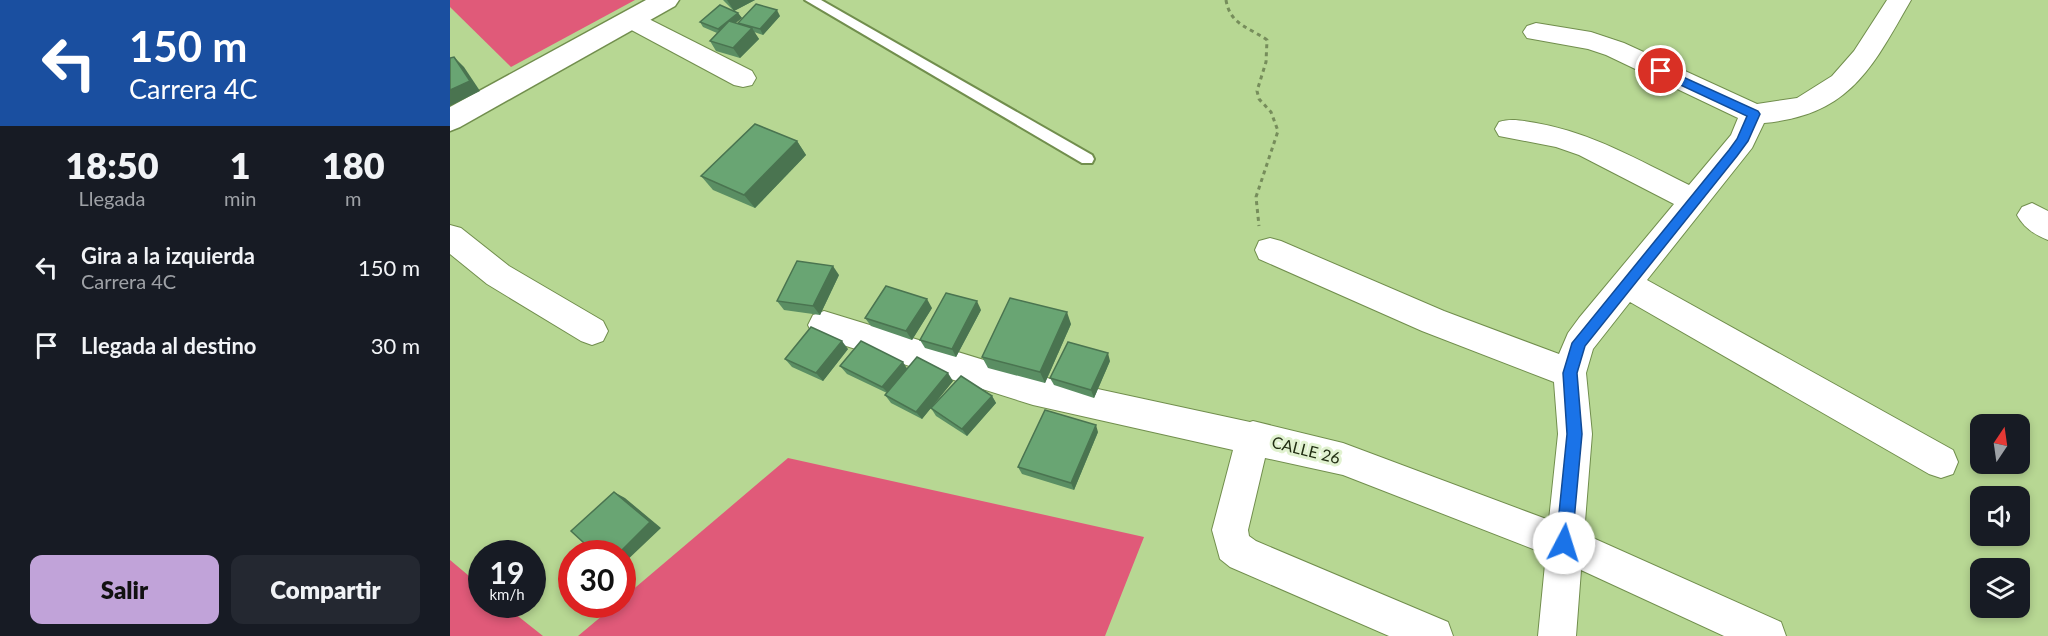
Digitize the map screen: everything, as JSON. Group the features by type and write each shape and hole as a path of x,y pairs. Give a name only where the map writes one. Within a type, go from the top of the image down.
{"main road":[{"path":"450,120 666,0"}],"street":[{"path":"1536,32 1592,41 1615,49 1754,114 1784,111 1812,103 1834,89 1858,67 1899,0"},
{"path":"633,20 743,78"},
{"path":"1557,636 1575,434 1570,373 1579,343 1742,141 1754,114"},
{"path":"1509,129 1589,147 1694,201"},
{"path":"450,237 498,275 592,331"},
{"path":"1270,250 1433,321 1570,373"},
{"path":"1626,284 1941,462"},
{"name":"CALLE 26","path":"824,325 1033,390 1253,437 1343,459 1564,543 1767,636"},
{"path":"1253,437 1230,530 1233,546 1243,554 1434,636"}],"lane":[{"path":"811,0 1087,159"}],"path":[{"path":"1226,0 1228,15 1236,24 1260,34 1267,40 1266,62 1257,91 1259,99 1270,112 1278,131 1256,197 1260,231 1270,250"}],"shaded area":[{"path":"450,0 635,0 511,67 450,7"},
{"path":"788,458 1144,537 1105,636 578,636 599,618 636,618 636,587"},
{"path":"450,560 468,575 468,618 520,618 543,636 450,636"}],"building":[{"path":"756,4 777,10 760,29 738,23"},
{"path":"720,5 738,13 718,29 700,22"},
{"path":"729,21 752,28 733,48 710,41"},
{"path":"454,57 470,81 450,90 450,58"},
{"path":"755,124 797,141 744,195 701,176"},
{"path":"797,261 833,266 813,306 777,301"},
{"path":"886,286 927,299 906,331 865,318"},
{"path":"946,293 977,301 952,349 920,340"},
{"path":"1010,298 1067,312 1040,372 982,357"},
{"path":"811,327 842,341 816,373 785,359"},
{"path":"861,341 903,362 882,387 840,366"},
{"path":"1068,342 1108,353 1091,390 1050,378"},
{"path":"917,357 948,373 916,412 885,395"},
{"path":"961,376 992,396 962,429 931,408"},
{"path":"1045,410 1096,425 1071,483 1018,467"},
{"path":"614,492 650,522 632,540 581,540 571,531"}],"route":[{"path":"1564,543 1575,434 1570,373 1579,343 1733,153 1742,141 1754,114 1661,71"}]}
